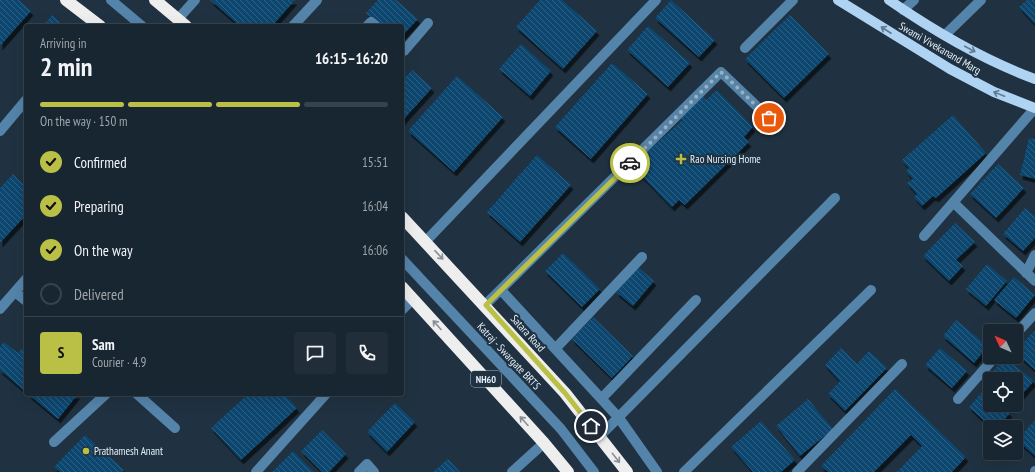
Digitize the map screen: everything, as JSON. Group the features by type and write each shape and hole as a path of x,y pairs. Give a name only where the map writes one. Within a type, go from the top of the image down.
{"highway":[{"path":"66,0 93,24"},
{"path":"155,0 182,23"},
{"name":"Satara Road","path":"404,219 486,305 565,393 627,472"},
{"name":"NH60","path":"404,289 544,443 568,472"}],"main road":[{"name":"Swami Vivekanand Marg","path":"838,0 950,69 994,92 1035,108"},
{"name":"Swami Vivekanand Marg","path":"889,0 945,35 1005,68 1035,79"}],"street":[{"path":"111,0 140,24"},
{"path":"182,23 195,0"},
{"path":"295,24 317,0"},
{"path":"426,241 656,0"},
{"path":"745,48 793,0"},
{"path":"903,10 914,0"},
{"path":"945,35 981,0"},
{"path":"404,51 428,23"},
{"path":"486,305 721,72 769,118"},
{"path":"0,131 24,102"},
{"path":"924,236 1035,108"},
{"path":"600,436 835,198"},
{"path":"954,203 1035,281"},
{"path":"1026,273 1035,255"},
{"path":"556,348 642,257"},
{"name":"Katraj - Swargate BRTS","path":"404,261 561,429 594,472"},
{"path":"0,309 24,281"},
{"path":"501,290 602,398 619,418 657,472"},
{"path":"684,472 871,290"},
{"path":"15,292 24,299"},
{"path":"404,308 412,298"},
{"path":"602,398 696,300"},
{"path":"1023,326 1035,313"},
{"path":"803,470 902,364"},
{"path":"958,400 990,364"},
{"path":"54,442 104,396"},
{"path":"139,396 175,428"},
{"path":"256,472 324,396"},
{"path":"512,472 544,443"},
{"path":"359,472 367,464 374,472"}],"building":[{"path":"0,0 19,0 31,11 0,46"},
{"path":"210,0 295,0 274,24 238,24"},
{"path":"378,0 396,0 418,19 404,34 404,24 379,24 366,13"},
{"path":"540,0 562,0 597,31 563,69 516,27"},
{"path":"671,0 715,40 699,57 655,18"},
{"path":"1027,0 1035,0 1035,24 1019,7"},
{"path":"52,15 62,24 45,24"},
{"path":"790,15 829,54 784,98 745,59"},
{"path":"648,26 690,63 668,87 627,50"},
{"path":"521,44 551,71 530,96 499,69"},
{"path":"612,63 648,94 591,159 555,127"},
{"path":"412,70 432,88 404,119 404,79"},
{"path":"457,76 503,117 454,172 408,131"},
{"path":"717,90 753,127 744,137 749,142 685,205 679,200 672,207 637,171 644,163 639,159 683,120 680,117 702,96 706,100"},
{"path":"953,115 986,153 936,198 933,196 922,206 914,197 917,194 907,183 913,179 906,171 909,168 902,160"},
{"path":"1029,138 1035,139 1035,179 1020,175"},
{"path":"537,155 571,185 520,242 487,212"},
{"path":"998,164 1024,188 996,218 970,194"},
{"path":"13,174 24,185 24,217 0,243 0,188"},
{"path":"1025,208 1035,216 1035,238 1023,251 1003,234"},
{"path":"955,223 975,242 956,260 963,266 949,281 923,256"},
{"path":"563,253 600,289 582,307 545,271"},
{"path":"987,264 1007,281 986,306 966,289"},
{"path":"638,267 654,281 633,306 616,292"},
{"path":"1014,277 1035,295 1016,318 994,300"},
{"path":"593,317 633,356 612,378 572,339"},
{"path":"956,320 983,342 983,352 974,363 943,336"},
{"path":"1034,331 1035,332 1035,370 1023,359 1023,343"},
{"path":"4,342 18,353 24,346 24,390 0,370 0,347"},
{"path":"841,348 857,364 869,351 887,368 845,411 828,394 840,381 825,365"},
{"path":"940,348 967,371 952,388 925,365"},
{"path":"999,364 1013,364 1034,381 1023,393 1023,372 992,372"},
{"path":"895,389 966,457 952,472 897,472 922,446 911,435 874,472 828,472 821,466"},
{"path":"983,391 983,412 1010,413 1004,420 983,420 969,407"},
{"path":"30,396 76,396 58,419"},
{"path":"246,396 286,396 297,408 241,460 211,428"},
{"path":"808,399 833,429 800,456 776,426"},
{"path":"395,403 415,422 387,452 367,432"},
{"path":"1035,420 1035,456 1023,445 1023,433"},
{"path":"761,421 795,460 781,472 753,472 731,447"},
{"path":"322,430 346,454 329,472 322,472 301,451"},
{"name":"Prathamesh Anant","path":"85,435 124,470 122,472 60,472 54,467"},
{"path":"293,451 314,472 272,472"},
{"path":"448,459 460,472 433,472"}],"way so far":[{"path":"630,163 721,72 769,118"}],"place":[{"name":"Rao Nursing Home","path":"681,159"},
{"name":"Prathamesh Anant","path":"86,451"}],"route":[{"path":"591,426 565,393 486,305 630,163"}]}
